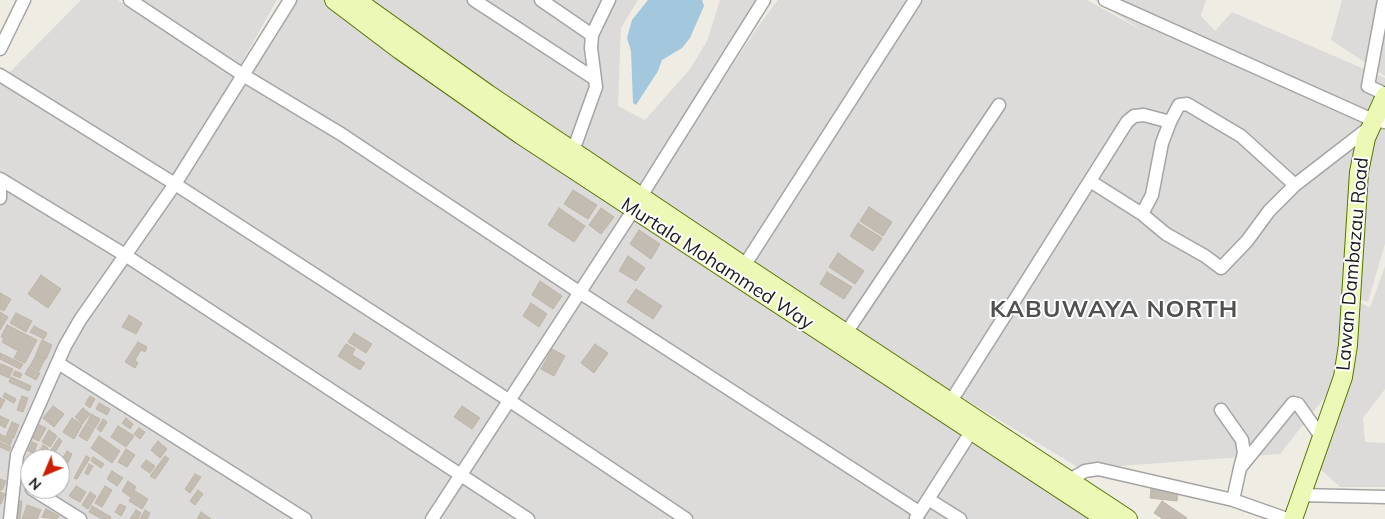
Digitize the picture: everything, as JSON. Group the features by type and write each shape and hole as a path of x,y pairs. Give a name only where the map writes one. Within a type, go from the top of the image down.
{"main road":[{"name":"Murtala Mohammed Way","path":"334,0 468,99 744,266 1128,519"},
{"name":"Murtala Mohammed Way","path":"356,0 573,151 637,203 971,432 1106,519"},
{"name":"Lawan Dambazau Road","path":"1294,519 1300,494 1343,377 1348,346 1359,172 1385,95"}],"street":[{"path":"0,49 24,0"},
{"path":"130,0 243,75 342,134 917,516 971,432"},
{"path":"10,519 17,455 58,363 80,320 175,184 290,0"},
{"path":"474,0 595,79"},
{"path":"541,0 592,35"},
{"path":"573,151 592,102 595,79 591,48 592,35 609,0"},
{"path":"432,519 637,203 764,0"},
{"path":"744,266 915,0"},
{"path":"1090,181 1142,214 1166,234 1205,256 1221,268 1247,241 1274,206 1295,185 1376,123 1105,0"},
{"path":"1384,0 1368,86 1385,95"},
{"path":"0,75 175,184 510,401 686,519"},
{"path":"1142,214 1152,195 1162,143 1170,122 1179,105 1183,103 1205,113 1241,136 1295,185"},
{"path":"846,333 999,105"},
{"path":"951,401 1127,122 1134,116 1144,115 1170,122"},
{"path":"0,179 125,255 528,519"},
{"path":"0,188 0,198"},
{"path":"58,363 305,519"},
{"path":"1240,468 1293,403 1298,404 1322,438"},
{"path":"1221,410 1242,440 1244,453 1232,500"},
{"path":"1068,481 1085,471 1098,469 1232,500 1287,519"},
{"path":"14,478 20,482"},
{"path":"1300,494 1385,497"},
{"path":"928,498 960,519"},
{"path":"48,499 80,519"}],"shaded area":[{"path":"81,0 118,0 237,75 286,0 352,0 1111,519 0,519 0,82"},
{"path":"125,0 277,0 237,71"},
{"path":"369,0 638,0 621,28 618,106 645,120 690,69 707,41 720,0 763,0 641,188"},
{"path":"778,0 1087,0 1143,31 1095,0 1206,0 1201,16 1215,31 1232,12 1385,78 1385,244 1368,302 1347,295 1370,308 1385,266 1385,389 1363,418 1365,442 1385,443 1385,487 1340,487 1319,468 1349,366 1335,363 1347,369 1280,454 1081,469 866,340 647,194 759,25"},
{"path":"1342,0 1385,0 1385,76 1331,40"}],"water":[{"path":"648,0 702,0 704,6 690,38 682,48 662,60 658,71 636,105 633,103 631,51 627,38 632,20"}],"building":[{"path":"573,190 597,205 588,219 564,204"},
{"path":"869,207 892,222 883,236 860,221"},
{"path":"559,208 585,226 574,242 548,225"},
{"path":"601,208 614,217 601,234 589,225"},
{"path":"858,223 882,238 873,251 850,236"},
{"path":"639,230 660,244 651,259 630,244"},
{"path":"838,253 864,271 855,284 829,267"},
{"path":"628,256 645,268 636,281 619,271"},
{"path":"827,272 852,287 844,299 820,284"},
{"path":"41,275 61,289 48,308 28,294"},
{"path":"540,281 562,296 553,309 532,295"},
{"path":"636,289 662,306 653,319 627,302"},
{"path":"0,293 11,299 4,311 0,309"},
{"path":"531,303 547,314 539,327 523,316"},
{"path":"0,312 8,317 0,330"},
{"path":"16,313 32,321 26,332 10,323"},
{"path":"129,315 142,323 136,334 122,327"},
{"path":"7,325 37,340 25,363 14,358 18,351 2,342 4,338 1,337"},
{"path":"34,326 47,333 44,339 30,332"},
{"path":"354,333 372,344 366,353 348,342"},
{"path":"42,340 52,345 46,359 36,354"},
{"path":"138,342 147,347 145,352 141,350 135,360 138,363 135,368 125,362"},
{"path":"346,344 355,349 352,355 365,363 360,370 338,356"},
{"path":"595,344 608,353 594,373 581,363"},
{"path":"552,349 565,356 554,376 541,369"},
{"path":"0,353 23,364 20,369 0,359"},
{"path":"36,355 45,359 39,371 30,366"},
{"path":"1,364 13,369 9,378 0,374"},
{"path":"29,367 40,373 36,380 25,374"},
{"path":"15,371 22,374 20,378 13,375"},
{"path":"11,377 31,386 29,391 9,382"},
{"path":"5,393 16,399 14,403 3,397"},
{"path":"22,396 28,398 23,412 17,410"},
{"path":"90,396 95,399 90,408 85,404"},
{"path":"0,398 5,400 0,409"},
{"path":"99,403 110,409 107,415 96,409"},
{"path":"53,406 64,414 54,427 43,418"},
{"path":"462,406 480,418 472,429 454,417"},
{"path":"83,408 90,414 82,424 75,417"},
{"path":"91,414 100,419 95,428 87,423"},
{"path":"0,416 9,420 5,428 0,425"},
{"path":"72,418 82,425 74,439 63,432"},
{"path":"126,418 133,424 130,429 122,423"},
{"path":"103,419 107,422 101,432 97,429"},
{"path":"12,422 19,425 13,439 6,436"},
{"path":"37,424 46,428 39,441 30,437"},
{"path":"86,424 94,429 87,441 79,436"},
{"path":"118,426 134,436 126,447 111,437"},
{"path":"139,428 145,432 140,439 134,434"},
{"path":"49,430 57,436 50,447 42,442"},
{"path":"0,434 12,440 10,445 0,440"},
{"path":"99,436 120,451 112,463 91,448"},
{"path":"59,438 62,441 57,449 52,449"},
{"path":"158,441 167,449 160,458 151,450"},
{"path":"0,442 11,447 9,451 0,447"},
{"path":"32,442 37,444 35,449 29,449"},
{"path":"43,445 48,448 47,449 41,449"},
{"path":"126,449 135,455 127,467 118,462"},
{"path":"86,456 90,458 77,479 74,478"},
{"path":"165,456 169,459 155,479 150,476"},
{"path":"93,457 104,464 101,468 91,461"},
{"path":"146,460 155,466 150,473 141,467"},
{"path":"89,464 93,466 88,475 85,473"},
{"path":"112,471 123,478 117,486 107,479"},
{"path":"195,474 201,477 190,493 185,489"},
{"path":"0,479 6,481 2,490 0,490"},
{"path":"128,481 136,487 130,497 122,491"},
{"path":"76,486 86,492 80,502 70,497"},
{"path":"105,486 112,490 102,507 95,503"},
{"path":"1151,488 1178,491 1177,501 1150,498"},
{"path":"198,490 203,494 195,505 190,501"},
{"path":"135,491 148,499 142,509 129,501"},
{"path":"0,492 5,494 1,504 0,504"},
{"path":"90,492 96,496 88,509 82,505"},
{"path":"18,501 22,501 20,519 16,519"},
{"path":"1162,501 1187,518 1163,519 1154,513"},
{"path":"120,504 126,507 121,516 115,512"},
{"path":"27,505 41,510 37,519 22,519"},
{"path":"92,506 111,517 110,519 102,519 89,512"},
{"path":"46,509 59,516 57,519 42,517"},
{"path":"136,510 141,513 138,519 130,519"},
{"path":"145,510 150,513 147,519 140,519"},
{"path":"201,512 211,519 197,519"}],"district":[{"name":"KABUWAYA NORTH","path":"1114,310"}]}
